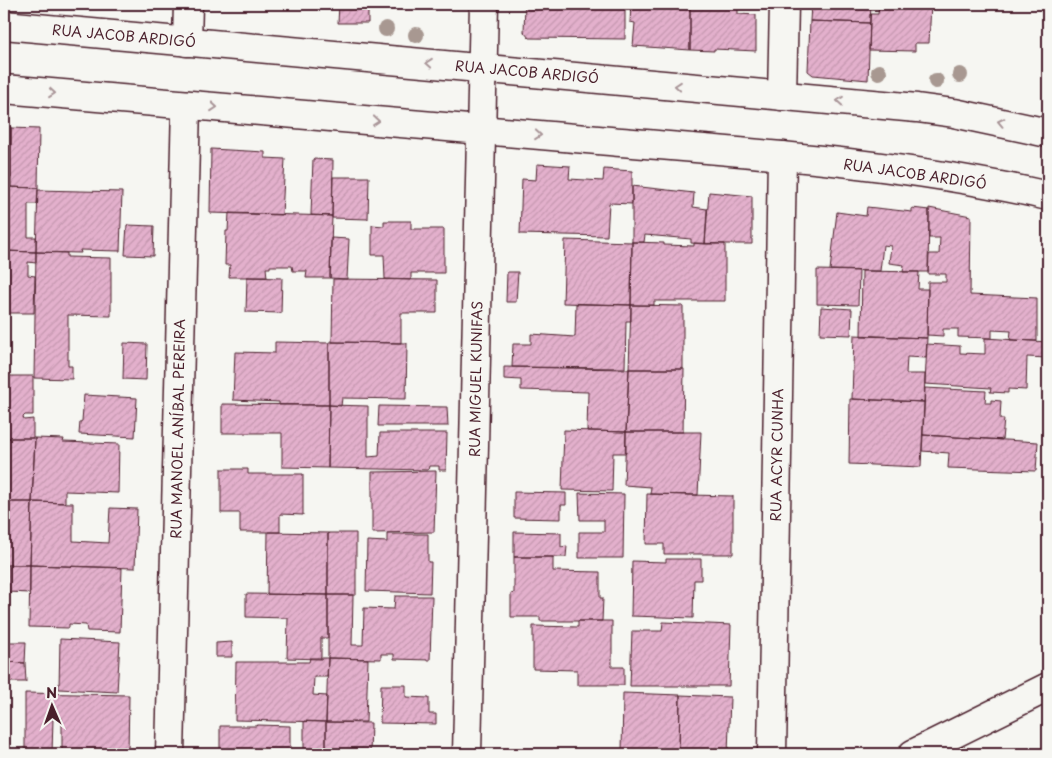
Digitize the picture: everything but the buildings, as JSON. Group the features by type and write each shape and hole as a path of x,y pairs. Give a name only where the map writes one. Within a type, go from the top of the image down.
{"main road":[{"path":"187,42 188,4"},
{"name":"RUA MIGUEL KUNIFAS","path":"467,754 484,4"},
{"path":"782,96 784,4"},
{"name":"RUA JACOB ARDIGÓ","path":"4,24 954,112 1048,133"},
{"name":"RUA JACOB ARDIGÓ","path":"4,89 782,156 950,177 1048,196"},
{"name":"RUA MANOEL ANÍBAL PEREIRA","path":"170,754 186,105"},
{"name":"RUA ACYR CUNHA","path":"772,754 782,156"},
{"path":"913,754 1048,687"}]}
